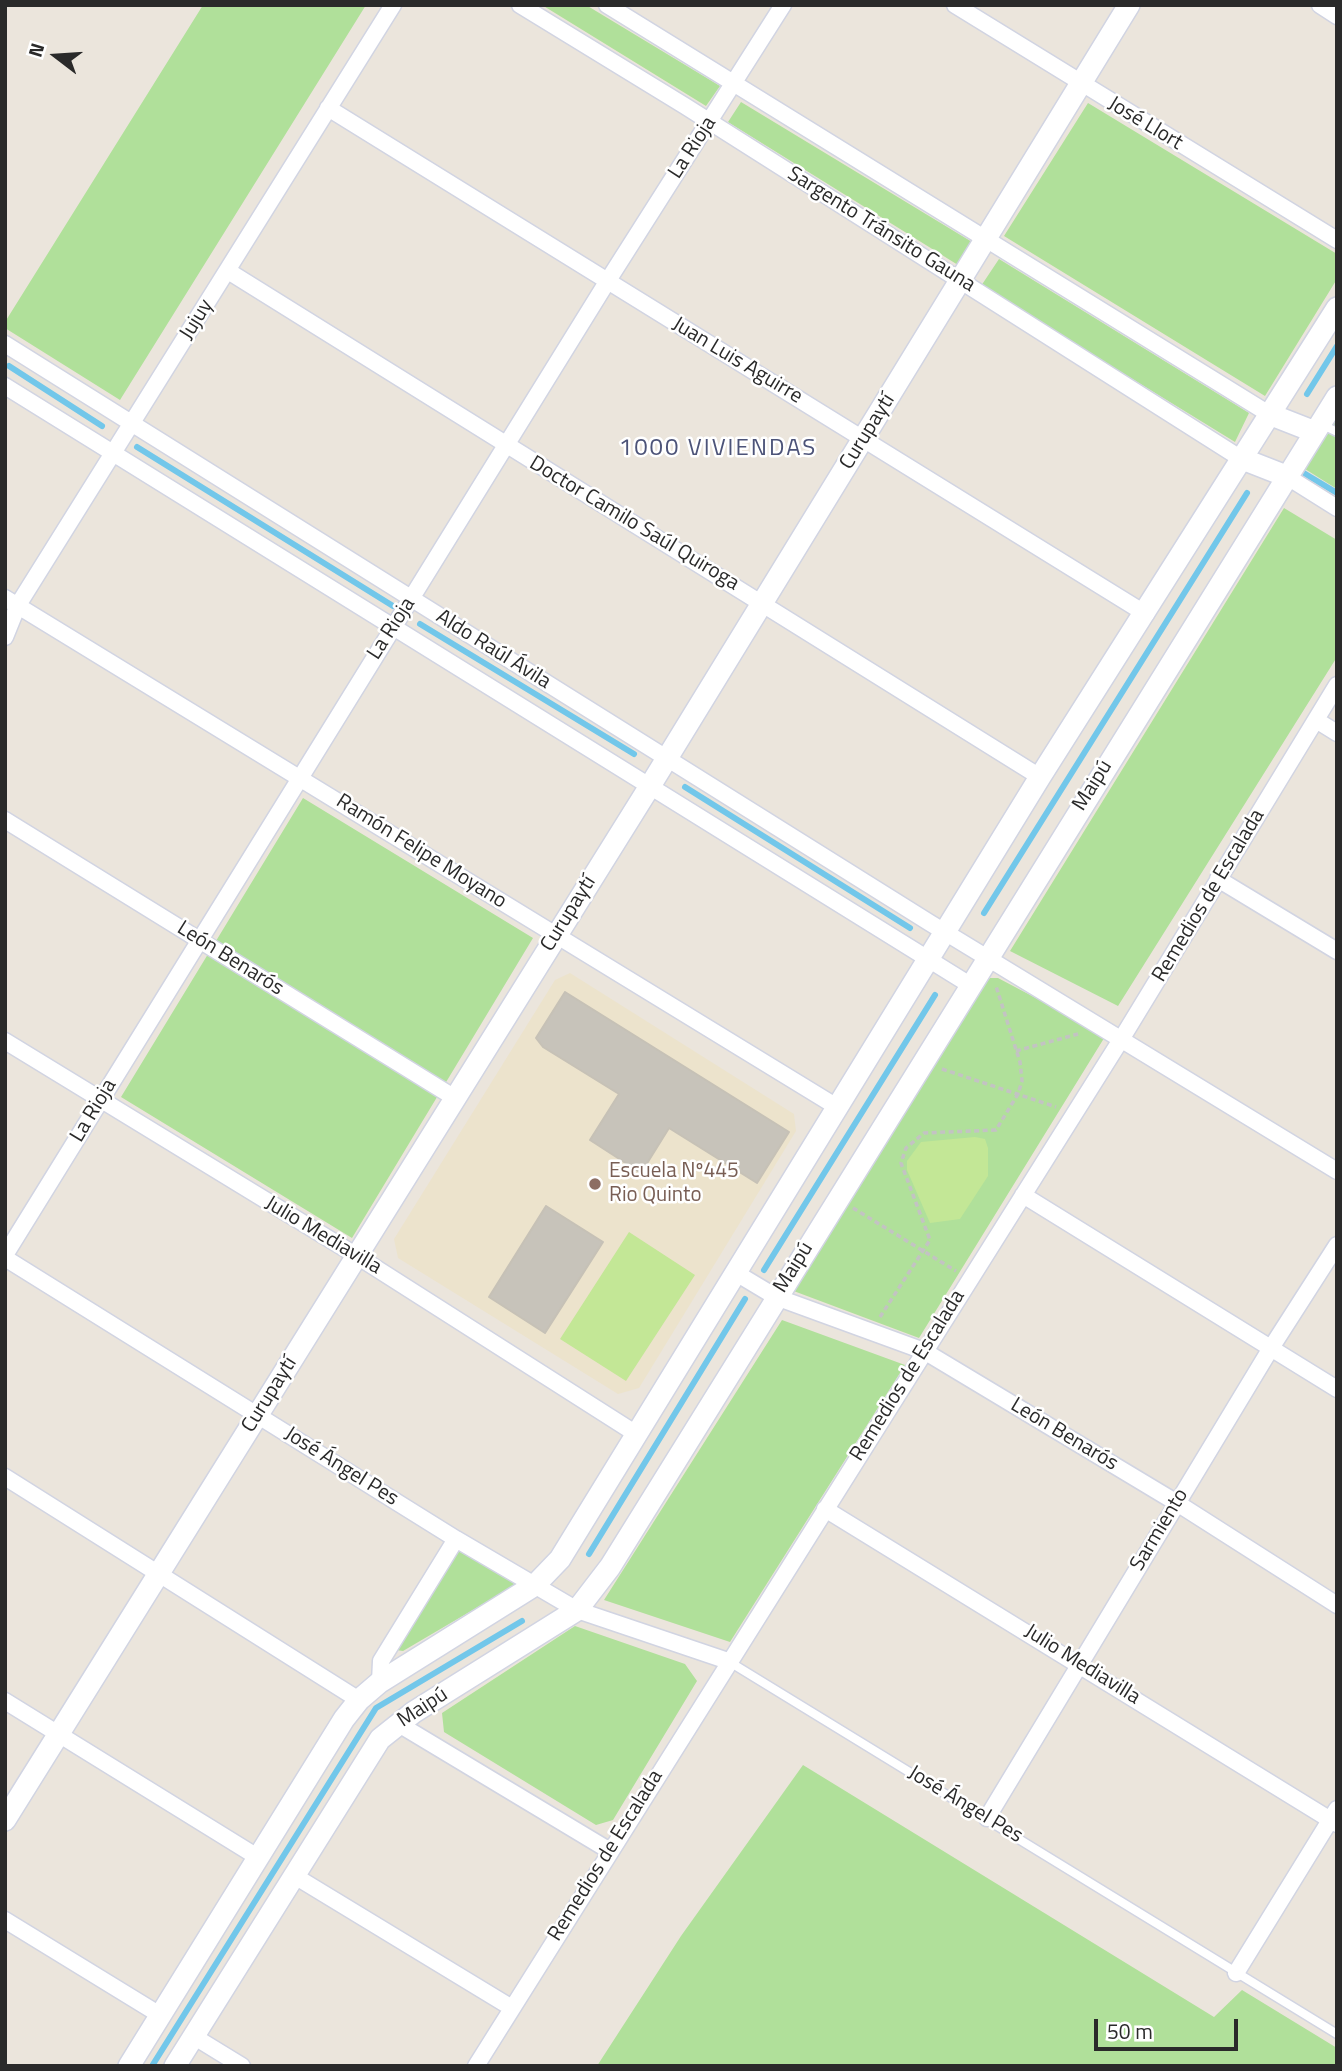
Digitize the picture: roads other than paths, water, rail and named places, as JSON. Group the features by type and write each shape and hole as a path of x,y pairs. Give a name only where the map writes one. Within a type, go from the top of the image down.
{"street":[{"name":"Jujuy","path":"5,637 11,602 115,453 393,5"},
{"name":"Sargento Tránsito Gauna","path":"520,5 710,122 1240,458"},
{"path":"607,5 1269,414 1324,429"},
{"name":"La Rioja","path":"5,1256 299,776 783,5"},
{"name":"José Llort","path":"955,5 1337,240"},
{"name":"Curupaytí","path":"5,1820 650,786 1129,5"},
{"path":"1320,5 1337,16"},
{"name":"Juan Luis Aguirre","path":"328,108 1146,614"},
{"name":"Doctor Camilo Saúl Quiroga","path":"228,271 1040,777"},
{"name":"Maipú","path":"129,2066 344,1719 359,1700 380,1682 535,1585 560,1559 1040,777 1146,614 1240,458 1337,308"},
{"name":"Aldo Raúl Ávila","path":"5,345 987,957"},
{"name":"Aldo Raúl Ávila","path":"5,386 929,960 978,985"},
{"name":"Maipú","path":"175,2066 370,1754 397,1723 577,1610 610,1567 776,1297 978,985 987,957 1286,476 1324,429 1337,397"},
{"path":"1240,458 1286,476 1337,508"},
{"name":"Ramón Felipe Moyano","path":"11,602 837,1107"},
{"name":"Remedios de Escalada","path":"476,2066 728,1661 1122,1038 1337,685"},
{"path":"1316,720 1337,733"},
{"name":"León Benarós","path":"5,820 455,1098"},
{"path":"1219,880 1337,951"},
{"path":"987,957 1337,1171"},
{"name":"Julio Mediavilla","path":"5,1041 357,1256 638,1434"},
{"path":"1023,1195 1337,1389"},
{"name":"Sarmiento","path":"987,1818 1271,1348 1337,1245"},
{"name":"José Ángel Pes","path":"5,1256 456,1539 577,1610 728,1661"},
{"name":"León Benarós","path":"736,1273 776,1297 924,1351 1177,1503 1337,1605"},
{"path":"5,1477 359,1700"},
{"name":"Julio Mediavilla","path":"825,1509 1335,1818"},
{"path":"380,1682 381,1661 456,1539"},
{"path":"5,1700 259,1857"},
{"path":"397,1723 610,1851"},
{"path":"1236,1973 1335,1818"},
{"path":"293,1875 512,2008"},
{"path":"5,1920 160,2015"},
{"path":"194,2036 242,2066"}],"lane":[{"name":"José Ángel Pes","path":"728,1661 1337,2034"}],"waterway":[{"path":"1307,394 1337,346"},
{"path":"9,366 102,426"},
{"path":"137,447 393,606"},
{"path":"1302,472 1337,493"},
{"path":"984,913 1247,493"},
{"path":"420,624 634,754"},
{"path":"685,787 910,928"},
{"path":"764,1270 935,995"},
{"path":"589,1554 745,1299"},
{"path":"152,2066 376,1708 522,1621"}],"place":[{"name":"Escuela Nº445 Rio Quinto","path":"595,1184"}],"district":[{"name":"1000 VIVIENDAS","path":"718,449"}]}
